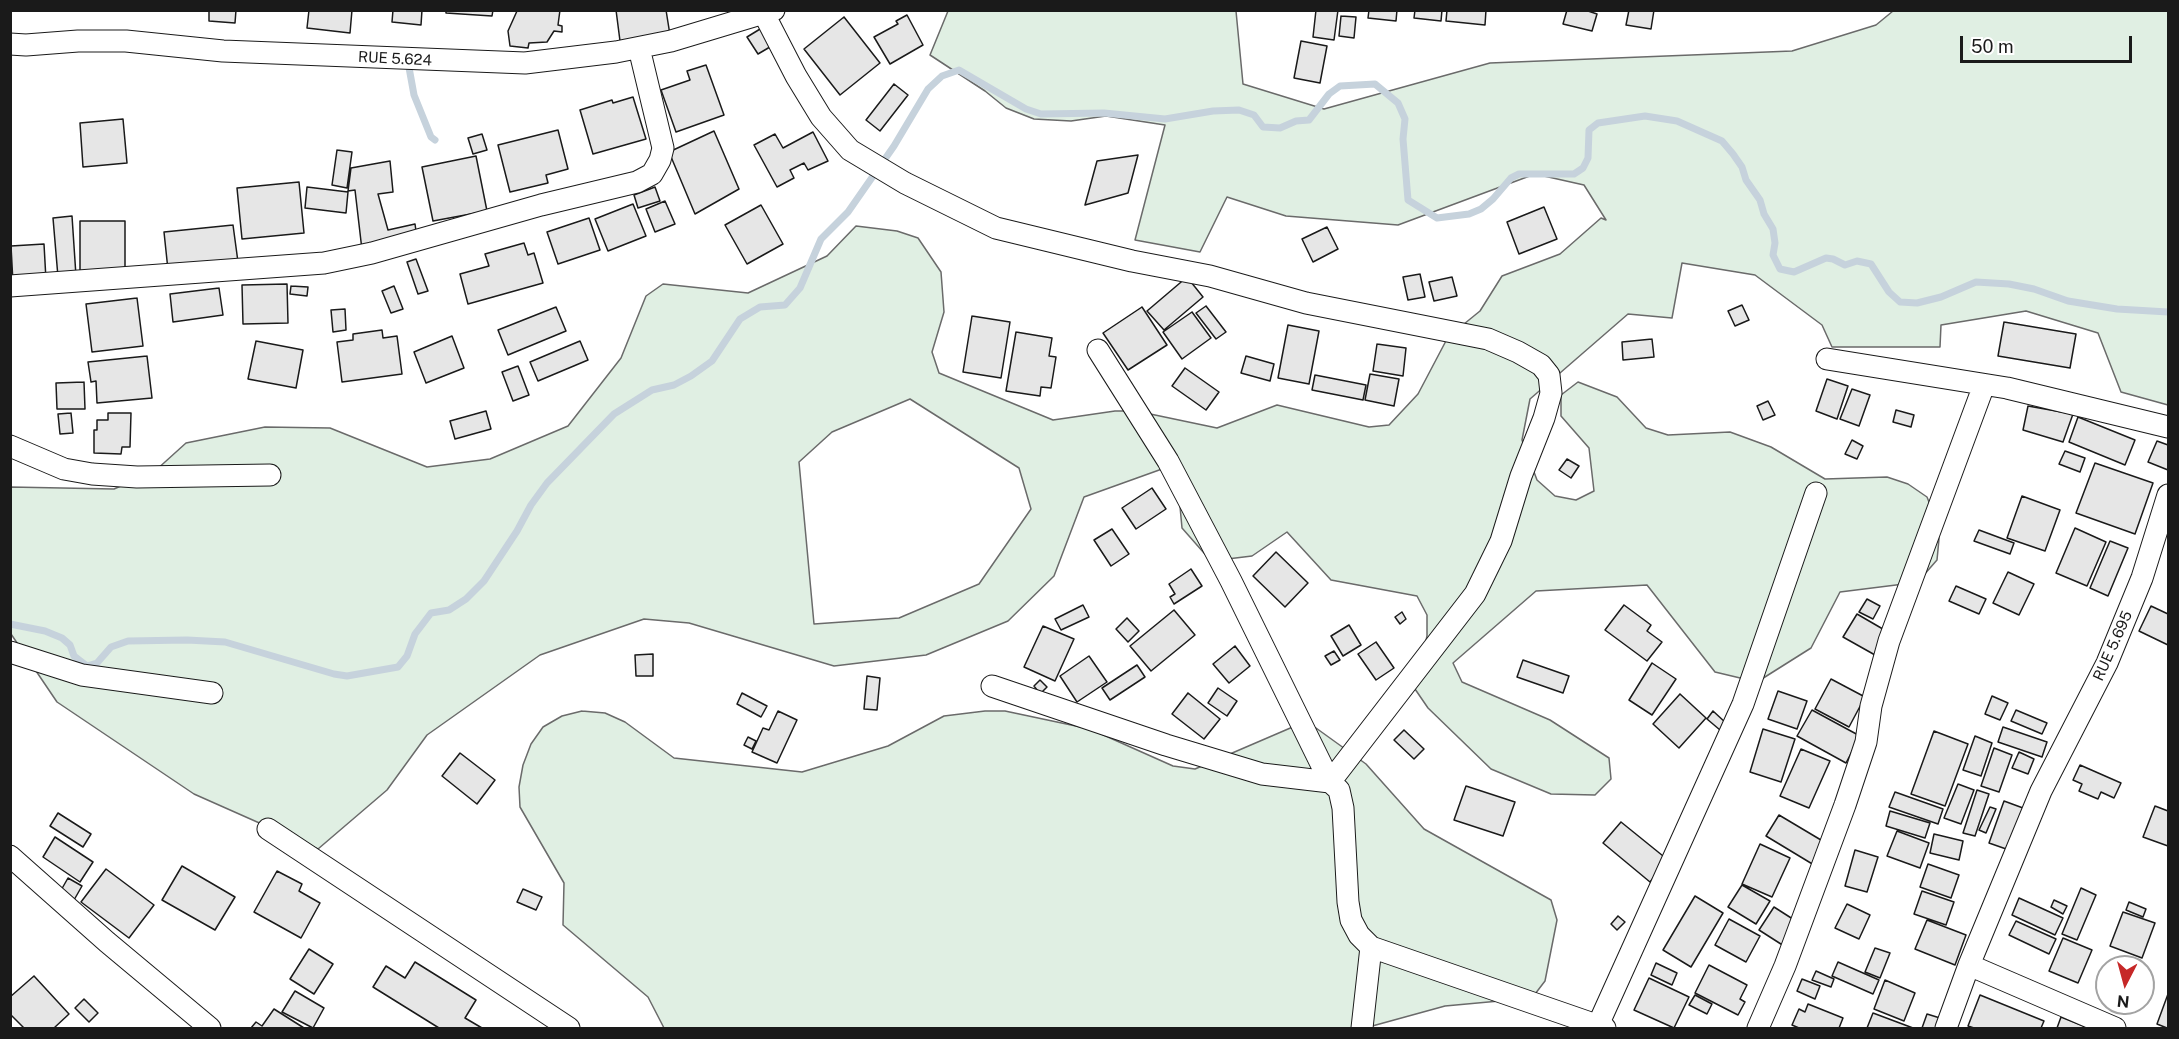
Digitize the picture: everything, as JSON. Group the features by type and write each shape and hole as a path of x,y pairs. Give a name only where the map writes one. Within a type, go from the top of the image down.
{"street":[{"name":"RUE 5.624","path":"10,44 26,45 78,40 126,41 224,51 525,63 639,48 671,41 738,16 769,12"},
{"path":"769,12 796,76 821,117 850,150 905,183 996,228 1132,261 1210,276 1306,303 1488,339 1541,365 1550,375 1551,393 1544,418 1521,476 1501,541 1475,594 1330,782"},
{"path":"10,286 324,263 372,253 541,205 637,182 652,174 660,160 663,148 639,48"},
{"path":"1098,350 1168,460 1231,581 1330,782 1339,790 1343,808 1348,902 1351,920 1359,935 1371,947 1602,1027 1743,704 1816,493"},
{"path":"1827,359 2007,388 2169,427"},
{"path":"1758,1029 1785,966 1845,805 1866,742 1871,706 1889,640 1984,385"},
{"path":"10,446 64,470 92,474 137,477 270,475"},
{"name":"RUE 5.695","path":"1946,1029 1969,965 2041,791 2107,663 2142,578 2169,495"},
{"path":"10,652 82,675 212,693"},
{"path":"992,686 1262,774 1330,782"},
{"path":"268,829 569,1029"},
{"path":"10,856 210,1029"},
{"path":"1362,1029 1371,947"},
{"path":"1969,965 2115,1029"}],"green space":[{"path":"948,11 1236,11 1243,84 1324,109 1490,63 1792,51 1876,25 1893,11 2168,11 2168,405 2121,392 2098,333 2026,311 1941,325 1940,347 1832,347 1822,325 1755,275 1682,263 1672,318 1628,314 1530,399 1522,440 1537,480 1555,496 1576,500 1594,491 1589,448 1561,416 1561,395 1578,382 1617,397 1646,428 1668,435 1730,432 1771,447 1825,479 1887,477 1908,484 1927,497 1935,517 1939,539 1937,560 1923,576 1904,584 1840,592 1811,648 1757,682 1715,672 1647,585 1536,591 1453,663 1462,682 1550,720 1609,758 1611,779 1595,795 1551,794 1491,769 1428,708 1415,689 1427,636 1427,615 1417,596 1331,580 1287,532 1252,556 1211,561 1182,528 1178,485 1162,469 1084,497 1054,576 1008,621 926,655 834,666 689,623 644,619 540,655 427,735 387,790 318,849 194,794 57,702 11,634 10,487 114,489 155,471 186,443 265,427 330,428 427,467 490,459 568,426 621,358 646,296 663,284 748,293 827,256 856,226 897,231 918,238 941,272 944,312 932,352 939,373 1053,420 1115,411 1136,411 1217,428 1277,405 1369,427 1389,425 1418,394 1448,337 1480,311 1502,276 1560,254 1601,218 1606,220 1584,185 1535,174 1398,225 1286,216 1227,197 1200,252 1135,240 1165,125 1106,116 1071,121 1034,119 1006,108 985,91 930,55","holes":["910,399 1019,468 1031,509 979,584 899,618 814,624 799,462 832,432"]},
{"path":"582,711 605,713 625,722 674,758 802,772 888,746 944,716 985,711 1005,711 1090,729 1173,766 1195,769 1295,726 1316,728 1366,764 1424,829 1551,900 1557,920 1545,981 1532,998 1445,1006 1365,1028 664,1028 648,997 563,925 564,883 520,807 519,787 523,765 531,744 543,727 562,716"}],"building":[{"path":"209,10 236,10 235,23 209,21"},
{"path":"309,10 352,10 350,33 307,28"},
{"path":"393,10 422,10 421,25 392,22"},
{"path":"446,10 493,10 492,16 446,13"},
{"path":"560,10 558,25 562,26 562,32 554,31 547,42 529,43 528,48 510,46 508,31 517,11"},
{"path":"616,10 666,10 670,35 620,41"},
{"path":"1316,10 1338,10 1334,40 1313,37"},
{"path":"1369,10 1397,10 1396,21 1368,18"},
{"path":"1415,10 1442,10 1441,21 1414,18"},
{"path":"1447,10 1486,10 1485,25 1446,21"},
{"path":"1567,10 1585,10 1597,14 1592,31 1563,24"},
{"path":"1629,10 1654,10 1651,29 1626,25"},
{"path":"907,15 923,45 890,64 874,37 898,24 896,21"},
{"path":"1341,16 1356,17 1354,38 1339,36"},
{"path":"844,17 880,63 840,95 804,49"},
{"path":"765,26 775,44 758,54 747,37"},
{"path":"1301,41 1327,46 1320,83 1294,78"},
{"path":"706,65 724,115 676,132 661,90 690,80 687,71"},
{"path":"894,84 908,95 880,131 866,120"},
{"path":"633,97 646,139 593,154 580,110 612,100 613,103"},
{"path":"123,119 127,163 83,167 80,123"},
{"path":"558,130 568,169 546,175 548,183 510,192 498,145"},
{"path":"714,131 739,189 695,214 669,152"},
{"path":"813,132 828,161 808,170 804,163 790,170 794,178 777,187 754,145 775,134 783,148"},
{"path":"482,134 487,150 473,154 468,138"},
{"path":"337,150 352,152 347,188 332,185"},
{"path":"1138,155 1128,193 1085,205 1097,161"},
{"path":"476,156 487,211 433,221 422,167"},
{"path":"390,161 393,192 378,194 388,230 415,224 417,238 362,250 355,190 348,191 351,168"},
{"path":"299,182 304,233 242,239 237,188"},
{"path":"307,187 348,192 346,213 305,208"},
{"path":"655,187 660,201 638,208 634,195"},
{"path":"665,201 675,224 655,232 646,209"},
{"path":"633,204 646,236 608,251 595,219"},
{"path":"761,205 783,244 747,264 725,225"},
{"path":"1544,207 1557,239 1519,254 1507,222"},
{"path":"72,216 76,276 58,277 53,218"},
{"path":"589,218 600,250 558,264 547,232"},
{"path":"80,221 125,221 125,270 80,271"},
{"path":"233,225 238,262 168,270 164,232"},
{"path":"1327,227 1338,249 1313,262 1302,239"},
{"path":"524,243 528,255 534,253 543,283 468,304 460,274 489,266 485,254"},
{"path":"44,244 46,280 13,283 11,246"},
{"path":"416,259 428,291 418,294 407,262"},
{"path":"1420,274 1425,297 1408,300 1403,277"},
{"path":"1187,277 1203,297 1164,330 1147,311"},
{"path":"1452,277 1457,296 1434,301 1429,282"},
{"path":"287,284 288,323 243,324 242,285"},
{"path":"291,286 308,287 307,296 290,294"},
{"path":"394,286 403,309 391,313 382,291"},
{"path":"219,288 223,315 173,322 170,294"},
{"path":"137,298 143,346 92,352 86,304"},
{"path":"1742,305 1749,320 1735,326 1728,311"},
{"path":"1206,306 1226,332 1216,339 1196,313"},
{"path":"556,307 566,331 508,355 498,330"},
{"path":"1142,307 1167,345 1128,370 1103,333"},
{"path":"345,309 346,330 333,332 331,310"},
{"path":"1192,312 1211,338 1182,359 1163,332"},
{"path":"972,316 1010,322 1001,378 963,372"},
{"path":"2004,322 2076,334 2070,368 1998,356"},
{"path":"1288,325 1319,331 1309,384 1278,378"},
{"path":"382,330 383,338 397,336 402,374 342,382 337,342 353,340 353,334"},
{"path":"1016,332 1052,338 1049,356 1056,357 1051,388 1041,387 1040,396 1006,391"},
{"path":"452,336 464,368 426,383 414,352"},
{"path":"1652,339 1654,357 1623,360 1622,342"},
{"path":"256,341 303,350 296,388 248,379"},
{"path":"580,341 588,360 538,381 530,362"},
{"path":"1377,344 1406,348 1403,376 1373,371"},
{"path":"147,356 152,398 97,403 96,381 91,382 88,362"},
{"path":"1246,356 1274,364 1270,381 1241,373"},
{"path":"518,366 529,395 513,401 502,372"},
{"path":"1185,368 1219,392 1206,410 1172,386"},
{"path":"1370,374 1399,379 1394,406 1365,400"},
{"path":"1315,375 1366,385 1363,400 1312,390"},
{"path":"1827,379 1848,386 1837,419 1816,411"},
{"path":"84,382 85,409 57,409 56,383"},
{"path":"1852,389 1870,395 1859,426 1840,419"},
{"path":"1768,401 1775,415 1763,420 1757,406"},
{"path":"2028,406 2073,414 2063,442 2023,430"},
{"path":"1896,410 1914,415 1911,427 1893,422"},
{"path":"486,411 491,429 455,439 450,421"},
{"path":"71,413 73,433 60,434 58,414"},
{"path":"108,413 131,413 130,447 122,447 121,454 94,453 94,430 97,430 97,420 108,420"},
{"path":"2078,417 2135,440 2125,465 2069,442"},
{"path":"1852,440 1863,446 1857,459 1845,454"},
{"path":"2157,441 2168,445 2168,470 2148,462"},
{"path":"2065,451 2085,458 2080,472 2059,464"},
{"path":"1567,459 1579,466 1571,478 1559,470"},
{"path":"2095,463 2153,483 2135,534 2076,513"},
{"path":"1152,488 1166,509 1136,529 1122,508"},
{"path":"2022,496 2060,510 2045,551 2007,538"},
{"path":"2075,528 2106,542 2087,586 2056,573"},
{"path":"1112,529 1129,554 1111,566 1094,540"},
{"path":"1979,530 2014,543 2010,554 1974,541"},
{"path":"2110,541 2128,548 2108,596 2090,588"},
{"path":"1276,552 1308,583 1285,607 1253,576"},
{"path":"1191,569 1202,586 1174,604 1170,597 1175,594 1169,584"},
{"path":"2008,572 2034,584 2019,615 1993,603"},
{"path":"1956,586 1986,599 1979,614 1949,601"},
{"path":"1867,599 1880,606 1873,619 1859,612"},
{"path":"1083,605 1089,617 1061,630 1055,619"},
{"path":"1624,605 1651,625 1647,631 1662,642 1647,661 1605,630"},
{"path":"2151,606 2168,614 2168,645 2139,631"},
{"path":"1174,610 1195,635 1151,671 1130,646"},
{"path":"1402,612 1406,619 1400,624 1395,617"},
{"path":"1857,614 1888,632 1875,655 1843,637"},
{"path":"1127,618 1139,631 1128,642 1116,629"},
{"path":"1349,625 1361,645 1343,656 1331,636"},
{"path":"1043,626 1074,639 1055,681 1024,667"},
{"path":"1376,642 1394,668 1376,680 1358,654"},
{"path":"1235,646 1250,666 1229,683 1213,664"},
{"path":"1334,651 1340,660 1331,665 1325,656"},
{"path":"653,654 653,676 636,676 635,655"},
{"path":"1089,656 1107,682 1077,702 1060,676"},
{"path":"1523,660 1569,676 1563,693 1517,677"},
{"path":"1652,663 1676,679 1652,715 1629,700"},
{"path":"1137,665 1145,677 1110,700 1102,688"},
{"path":"867,676 880,678 877,710 864,709"},
{"path":"1831,679 1865,697 1849,727 1815,709"},
{"path":"1040,680 1047,687 1040,694 1034,686"},
{"path":"1218,688 1237,701 1227,716 1208,703"},
{"path":"1778,691 1807,701 1797,729 1768,719"},
{"path":"742,693 767,706 761,717 737,704"},
{"path":"1188,693 1220,719 1204,739 1172,714"},
{"path":"1680,694 1706,718 1679,748 1653,724"},
{"path":"1992,696 2008,703 2000,720 1985,714"},
{"path":"1812,710 1860,736 1846,763 1797,736"},
{"path":"2016,710 2047,723 2042,734 2011,721"},
{"path":"778,711 797,720 777,763 752,752 763,728 769,730"},
{"path":"1713,711 1726,723 1720,730 1707,719"},
{"path":"2003,727 2047,742 2042,757 1998,742"},
{"path":"1763,729 1795,739 1781,782 1750,772"},
{"path":"1404,730 1424,749 1414,759 1394,740"},
{"path":"1934,731 1968,744 1945,806 1911,794"},
{"path":"1975,736 1992,743 1981,776 1963,770"},
{"path":"748,737 756,741 752,749 744,745"},
{"path":"1994,748 2012,755 1999,792 1981,786"},
{"path":"1801,749 1830,761 1809,808 1780,796"},
{"path":"2019,752 2034,759 2028,774 2012,768"},
{"path":"460,753 495,780 477,804 442,776"},
{"path":"2080,765 2121,783 2114,798 2101,792 2098,799 2079,791 2082,784 2073,780"},
{"path":"1958,784 1974,790 1961,824 1944,818"},
{"path":"1466,786 1515,802 1503,836 1454,820"},
{"path":"1977,790 1989,794 1975,836 1963,833"},
{"path":"1895,792 1943,809 1938,824 1889,807"},
{"path":"2004,801 2023,808 2009,850 1989,843"},
{"path":"2155,806 2168,811 2168,846 2143,837"},
{"path":"1990,807 1996,809 1986,833 1979,830"},
{"path":"1890,811 1930,823 1925,838 1886,826"},
{"path":"58,813 91,834 83,847 50,826"},
{"path":"1779,815 1826,843 1814,865 1766,836"},
{"path":"1621,822 1668,860 1650,882 1603,843"},
{"path":"1897,831 1929,843 1920,868 1887,856"},
{"path":"1934,834 1963,841 1959,860 1930,853"},
{"path":"55,837 93,862 80,882 43,857"},
{"path":"1760,844 1790,858 1772,897 1742,884"},
{"path":"1855,850 1878,857 1867,892 1845,886"},
{"path":"1928,864 1959,875 1951,898 1920,887"},
{"path":"182,866 235,897 215,930 162,900"},
{"path":"106,869 154,905 129,938 81,902"},
{"path":"277,871 302,884 299,891 320,903 301,938 254,912"},
{"path":"68,878 82,886 74,900 60,892"},
{"path":"1742,885 1770,901 1756,924 1728,907"},
{"path":"2081,888 2096,895 2077,940 2062,934"},
{"path":"523,889 542,897 536,910 517,902"},
{"path":"1922,891 1954,902 1946,925 1914,914"},
{"path":"1695,896 1723,913 1691,967 1663,950"},
{"path":"2019,898 2063,918 2055,935 2012,915"},
{"path":"2054,900 2067,906 2063,914 2051,907"},
{"path":"2129,902 2146,909 2143,917 2126,910"},
{"path":"1847,904 1870,915 1859,939 1835,928"},
{"path":"1774,907 1799,923 1784,946 1759,930"},
{"path":"2123,912 2155,923 2143,955 2134,955 2110,946"},
{"path":"1618,916 1625,922 1617,930 1611,924"},
{"path":"1729,919 1760,936 1746,962 1715,945"},
{"path":"1927,920 1966,935 1955,965 1915,949"},
{"path":"2016,921 2056,939 2049,954 2009,935"},
{"path":"2063,938 2092,950 2078,983 2049,971"},
{"path":"1875,948 1890,953 1880,978 1865,972"},
{"path":"309,949 333,964 314,994 290,979"},
{"path":"415,962 476,1000 465,1018 482,1028 439,1028 373,987 386,966 405,978"},
{"path":"1838,962 1879,980 1873,994 1832,976"},
{"path":"1656,963 1677,973 1672,985 1651,975"},
{"path":"1709,965 1747,985 1740,999 1745,1002 1738,1015 1695,993"},
{"path":"1816,971 1834,979 1831,987 1812,980"},
{"path":"34,976 69,1014 54,1028 24,1028 10,1014 10,997"},
{"path":"1649,978 1689,997 1674,1028 1634,1010"},
{"path":"1802,979 1820,986 1815,999 1797,991"},
{"path":"1885,980 1915,993 1904,1021 1874,1009"},
{"path":"295,991 324,1008 313,1028 282,1012"},
{"path":"2168,994 2168,1028 2167,1028 2157,1024"},
{"path":"1695,995 1712,1004 1707,1014 1689,1005"},
{"path":"1980,995 2044,1021 2041,1028 1974,1028 1968,1026"},
{"path":"84,999 98,1013 89,1022 75,1008"},
{"path":"1808,1004 1843,1018 1839,1028 1799,1028 1792,1025 1799,1009 1805,1012"},
{"path":"274,1009 304,1028 251,1028 256,1022 262,1026"},
{"path":"1873,1013 1913,1028 1867,1028"},
{"path":"1927,1014 1940,1018 1936,1028 1922,1028"},
{"path":"2061,1017 2088,1028 2057,1028"}],"waterway":[{"path":"408,62 414,95 431,137 435,140"},
{"path":"10,624 45,631 62,638 70,645 74,656 87,666 97,663 111,647 128,641 187,640 225,642 347,676 398,667 407,656 415,634 431,613 449,610 466,599 484,581 547,483 614,414 652,390 674,385 691,376 712,361 740,319 760,307 785,305 800,288 821,239 848,212 894,146 928,89 942,76 959,70 1026,109 1041,114 1104,113 1165,119 1213,111 1239,110 1254,115 1263,127 1280,128 1296,121 1309,120 1329,94 1340,86 1375,84 1398,103 1405,119 1403,139 1408,200 1437,218 1469,214 1481,209 1511,178 1519,174 1574,174 1583,168 1588,158 1589,130 1598,123 1645,116 1677,121 1722,141 1733,154 1742,167 1746,180 1760,200 1764,214 1773,229 1775,243 1773,255 1780,269 1794,272 1826,258 1845,265 1857,261 1871,264 1889,292 1900,302 1917,303 1941,297 1976,282 2009,284 2034,289 2068,301 2117,309 2168,312"}]}
